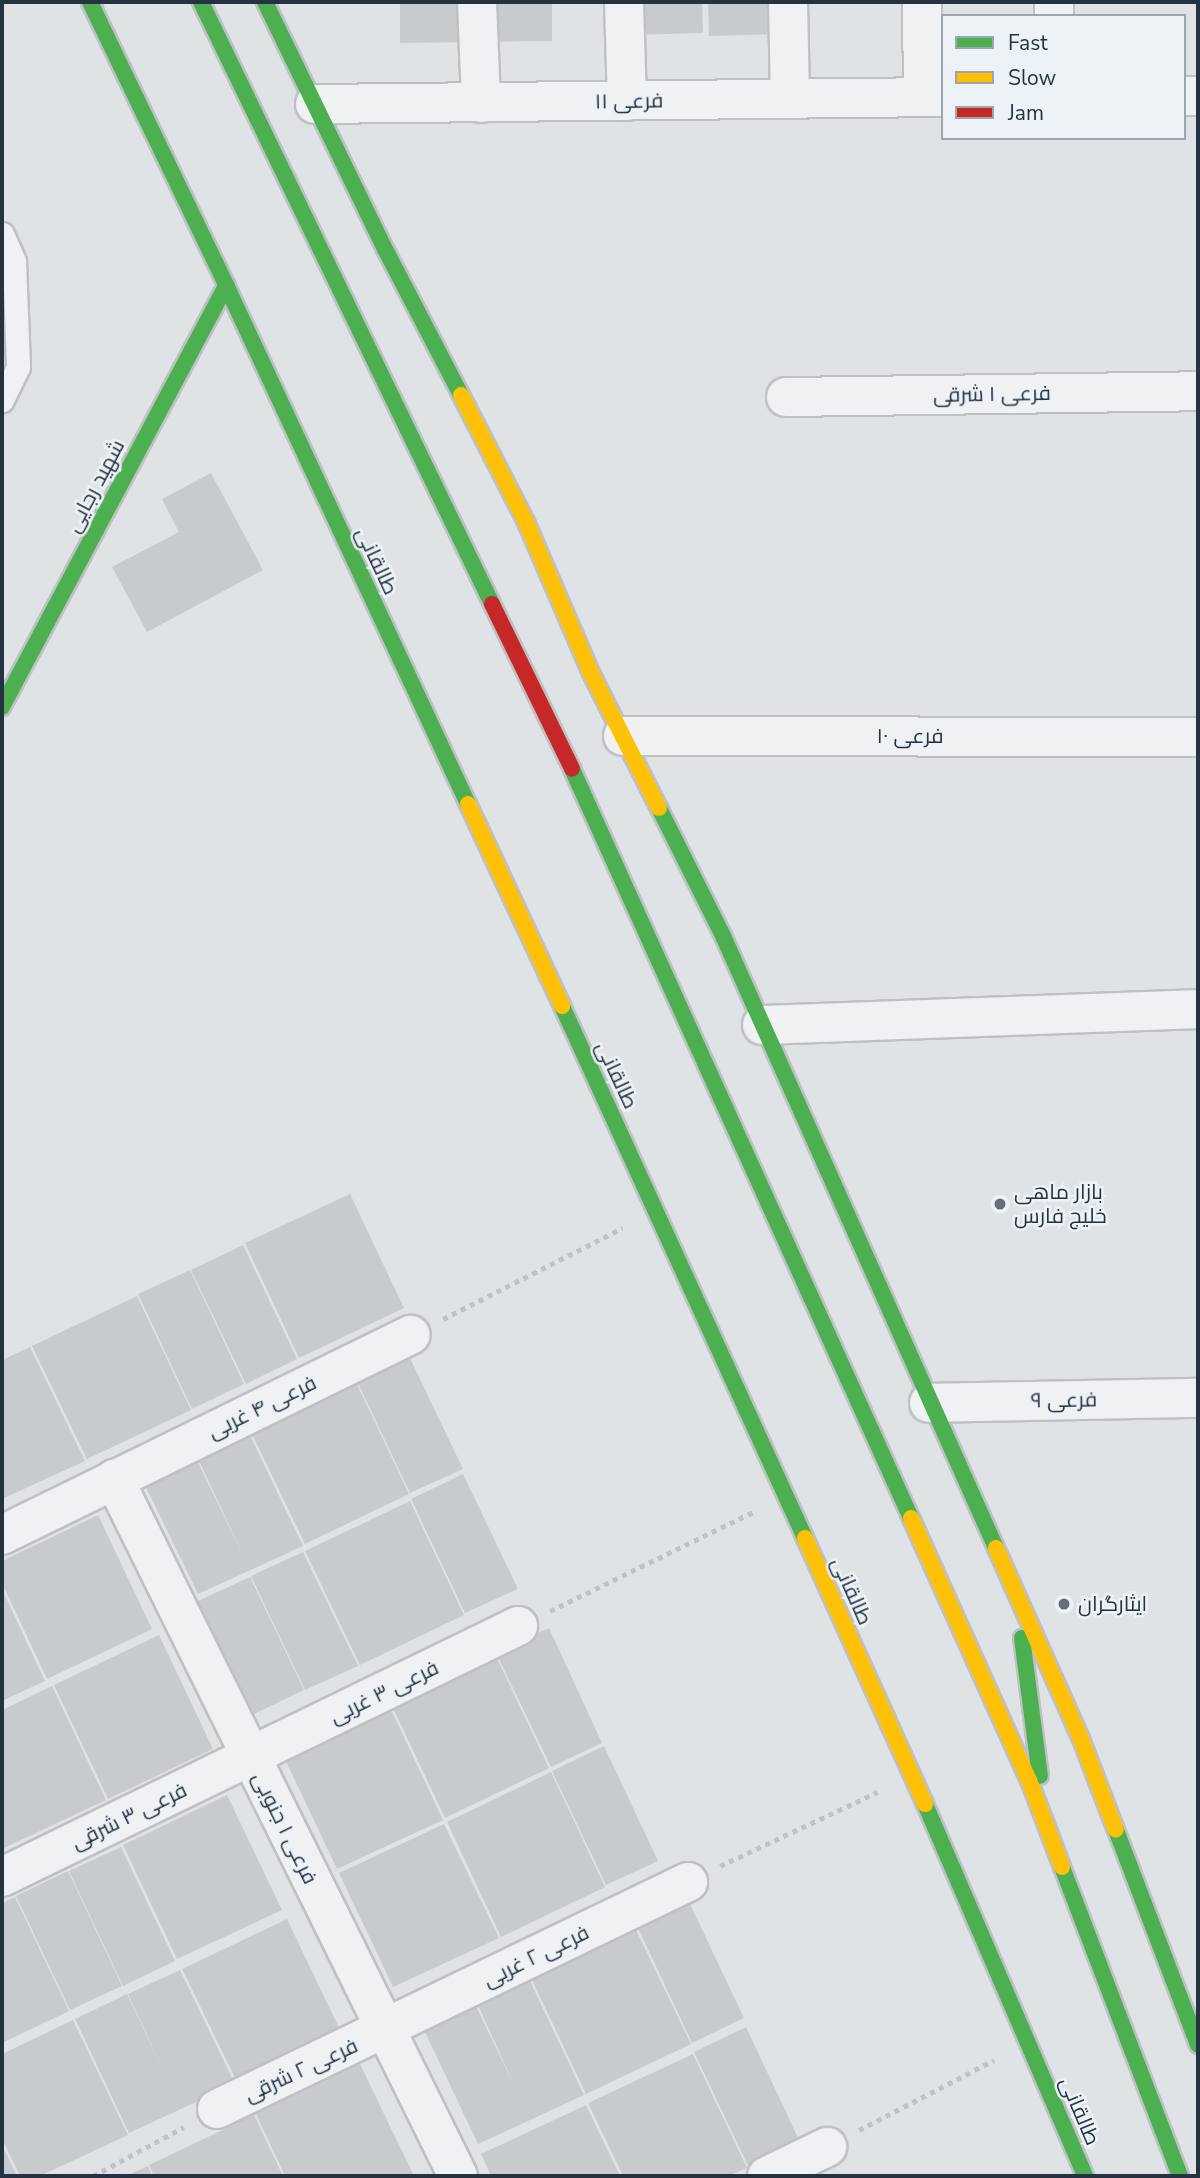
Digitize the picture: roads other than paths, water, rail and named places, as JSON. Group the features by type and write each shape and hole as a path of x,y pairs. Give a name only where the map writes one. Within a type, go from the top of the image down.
{"main road":[{"name":"طالقانی","path":"90,2 226,285 656,1210 912,1775 1085,2176"},
{"path":"201,2 578,781 1029,1780 1180,2176"},
{"path":"265,2 385,249 526,522 591,673 712,913 1081,1739 1197,2039"},
{"name":"شهید رجایی","path":"2,707 226,285"},
{"path":"1016,1597 1046,1827"}],"street":[{"path":"477,2 481,103"},
{"path":"624,2 627,102"},
{"path":"788,2 790,99"},
{"path":"922,2 933,97"},
{"name":"فرعی ۱۱","path":"315,104 933,97"},
{"name":"فرعی ۱ شرقی","path":"786,397 1198,391"},
{"name":"فرعی ۱۰","path":"623,736 1198,737"},
{"path":"762,1025 1198,1009"},
{"name":"فرعی ۴ غربی","path":"2,1535 411,1335"},
{"name":"فرعی ۹","path":"929,1403 1198,1398"},
{"name":"فرعی ۱ جنوبی","path":"114,1479 457,2176"},
{"name":"فرعی ۳ غربی","path":"250,1757 518,1626"},
{"name":"فرعی ۳ شرقی","path":"4,1876 250,1757"},
{"name":"فرعی ۲ غربی","path":"385,2030 688,1881"},
{"name":"فرعی ۲ شرقی","path":"217,2109 385,2030"},
{"path":"767,2176 827,2147"}],"lane":[{"path":"2,234 14,261 18,367 2,400"}],"place":[{"name":"بازار ماهی خلیج فارس","path":"1000,1204"},
{"name":"ایثارگران","path":"1064,1604"}]}
